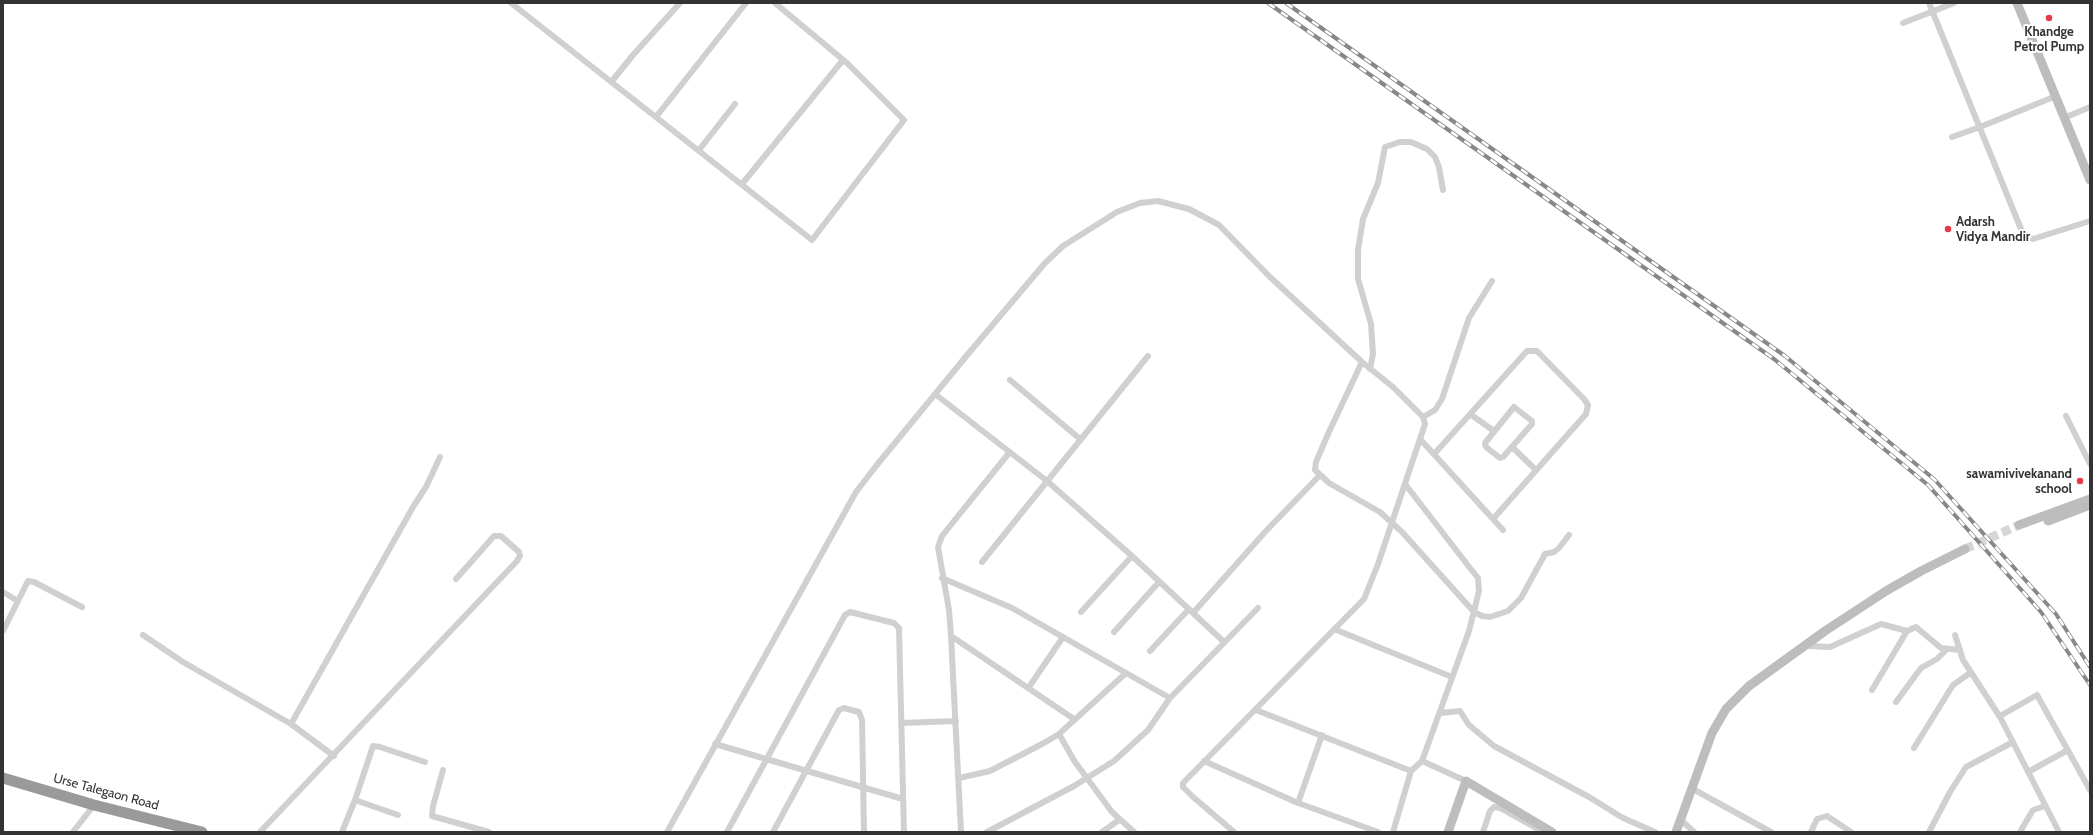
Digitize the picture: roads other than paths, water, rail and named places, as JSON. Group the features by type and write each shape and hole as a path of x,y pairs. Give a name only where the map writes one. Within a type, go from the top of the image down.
{"highway":[{"name":"Urse Talegaon Road","path":"3,778 94,805 202,832"}],"street":[{"path":"511,3 812,240 904,120 844,60 775,3"},
{"path":"612,81 633,55 680,3"},
{"path":"656,117 746,3"},
{"path":"1929,3 2023,234 2033,239 2090,221"},
{"path":"1903,23 1954,3"},
{"path":"2017,3 2090,180"},
{"path":"742,184 844,60"},
{"path":"1952,136 1980,128 2056,96"},
{"path":"699,150 735,104"},
{"path":"2064,118 2090,107"},
{"path":"1370,369 1373,354 1371,324 1358,279 1358,250 1363,219 1378,183 1385,147 1395,143 1411,142 1427,149 1435,157 1437,162 1443,190"},
{"path":"667,832 856,492 935,394 1045,263 1063,246 1117,212 1140,203 1158,201 1189,209 1219,225 1270,277 1362,362 1393,387 1423,417 1425,424 1392,523 1364,599 1183,783 1183,787 1234,832"},
{"path":"1423,417 1435,410 1442,399 1469,318 1492,281"},
{"path":"1435,453 1527,351 1537,351 1584,399 1588,405 1586,414 1493,518"},
{"path":"982,562 1148,356"},
{"path":"1362,362 1316,462 1315,470 1347,495 1380,512 1402,532 1474,612 1482,616 1490,617 1508,611 1521,598 1545,554 1554,552 1569,535"},
{"path":"1010,380 1080,439"},
{"path":"935,394 1008,453 1047,481 1132,556 1224,642"},
{"path":"1514,407 1532,421 1532,424 1502,458 1497,457 1486,447 1485,443 1494,431 1514,407"},
{"path":"1470,414 1494,431"},
{"path":"2066,416 2090,464"},
{"path":"1420,438 1503,530"},
{"path":"1512,447 1536,470"},
{"path":"961,832 949,610 942,578 938,547 942,536 1008,453"},
{"path":"291,724 413,507 426,487 440,457"},
{"path":"1150,651 1191,611 1320,475"},
{"path":"1393,832 1410,771 1422,762 1474,612 1479,591 1478,578 1405,484"},
{"path":"2090,499 2020,528 2090,505"},
{"path":"260,832 334,756 517,561 520,556 519,552 501,536 494,536 456,579"},
{"path":"1676,832 1712,734 1726,709 1749,686 1805,647 1928,571 1967,552"},
{"path":"1081,612 1132,556"},
{"path":"942,578 1012,608 1170,698"},
{"path":"3,631 28,581 34,582 82,607"},
{"path":"1114,632 1159,582"},
{"path":"3,592 18,600"},
{"path":"987,832 1087,778 1114,761 1148,730 1170,698 1258,608"},
{"path":"727,832 845,615 850,612 894,623 900,628 904,832"},
{"path":"1805,647 1830,646 1881,624 1907,631"},
{"path":"1872,690 1907,631 1916,627 1941,648 1960,650"},
{"path":"1334,629 1452,677"},
{"path":"143,635 182,662 291,724 334,756"},
{"path":"1955,635 1970,673 2000,716 2059,832"},
{"path":"951,636 1030,687 1074,719"},
{"path":"1030,687 1063,637"},
{"path":"1896,702 1921,668 1937,659 1947,649"},
{"path":"958,778 990,771 1059,734 1126,673"},
{"path":"1914,748 1953,685 1970,673"},
{"path":"2000,716 2037,695 2090,790"},
{"path":"773,832 839,710 844,708 861,715 864,832"},
{"path":"1256,710 1410,771"},
{"path":"1440,713 1460,712 1469,725 1494,746 1589,797 1623,818 1656,832"},
{"path":"901,723 956,721"},
{"path":"1059,734 1087,778 1119,820 1134,832"},
{"path":"1298,803 1322,735"},
{"path":"1929,832 1950,792 1966,767 2013,742"},
{"path":"715,744 903,799"},
{"path":"342,832 355,800 373,746 424,762"},
{"path":"2028,772 2068,750"},
{"path":"1204,761 1298,803 1378,832"},
{"path":"1422,762 1466,781 1552,832"},
{"path":"443,770 433,806 432,816 489,832"},
{"path":"1448,832 1466,781"},
{"path":"1691,788 1771,832"},
{"path":"355,800 398,815"},
{"path":"73,832 94,805"},
{"path":"2020,832 2033,810 2045,806"},
{"path":"1483,832 1490,811 1494,807 1500,808 1543,832"},
{"path":"1811,832 1817,818 1827,816 1851,832"},
{"path":"1680,819 1694,832"},
{"path":"1102,832 1119,820"}],"tunnel":[{"path":"1965,549 2019,525"}],"railway":[{"path":"1268,3 1774,359 1928,485 2041,612 2090,685"},
{"path":"1286,3 1785,356 1934,479 2056,614 2090,667"}],"place":[{"name":"Khandge Petrol Pump","path":"2049,18"},
{"name":"Adarsh Vidya Mandir","path":"1948,229"},
{"name":"sawamivivekanand school","path":"2080,481"}]}
